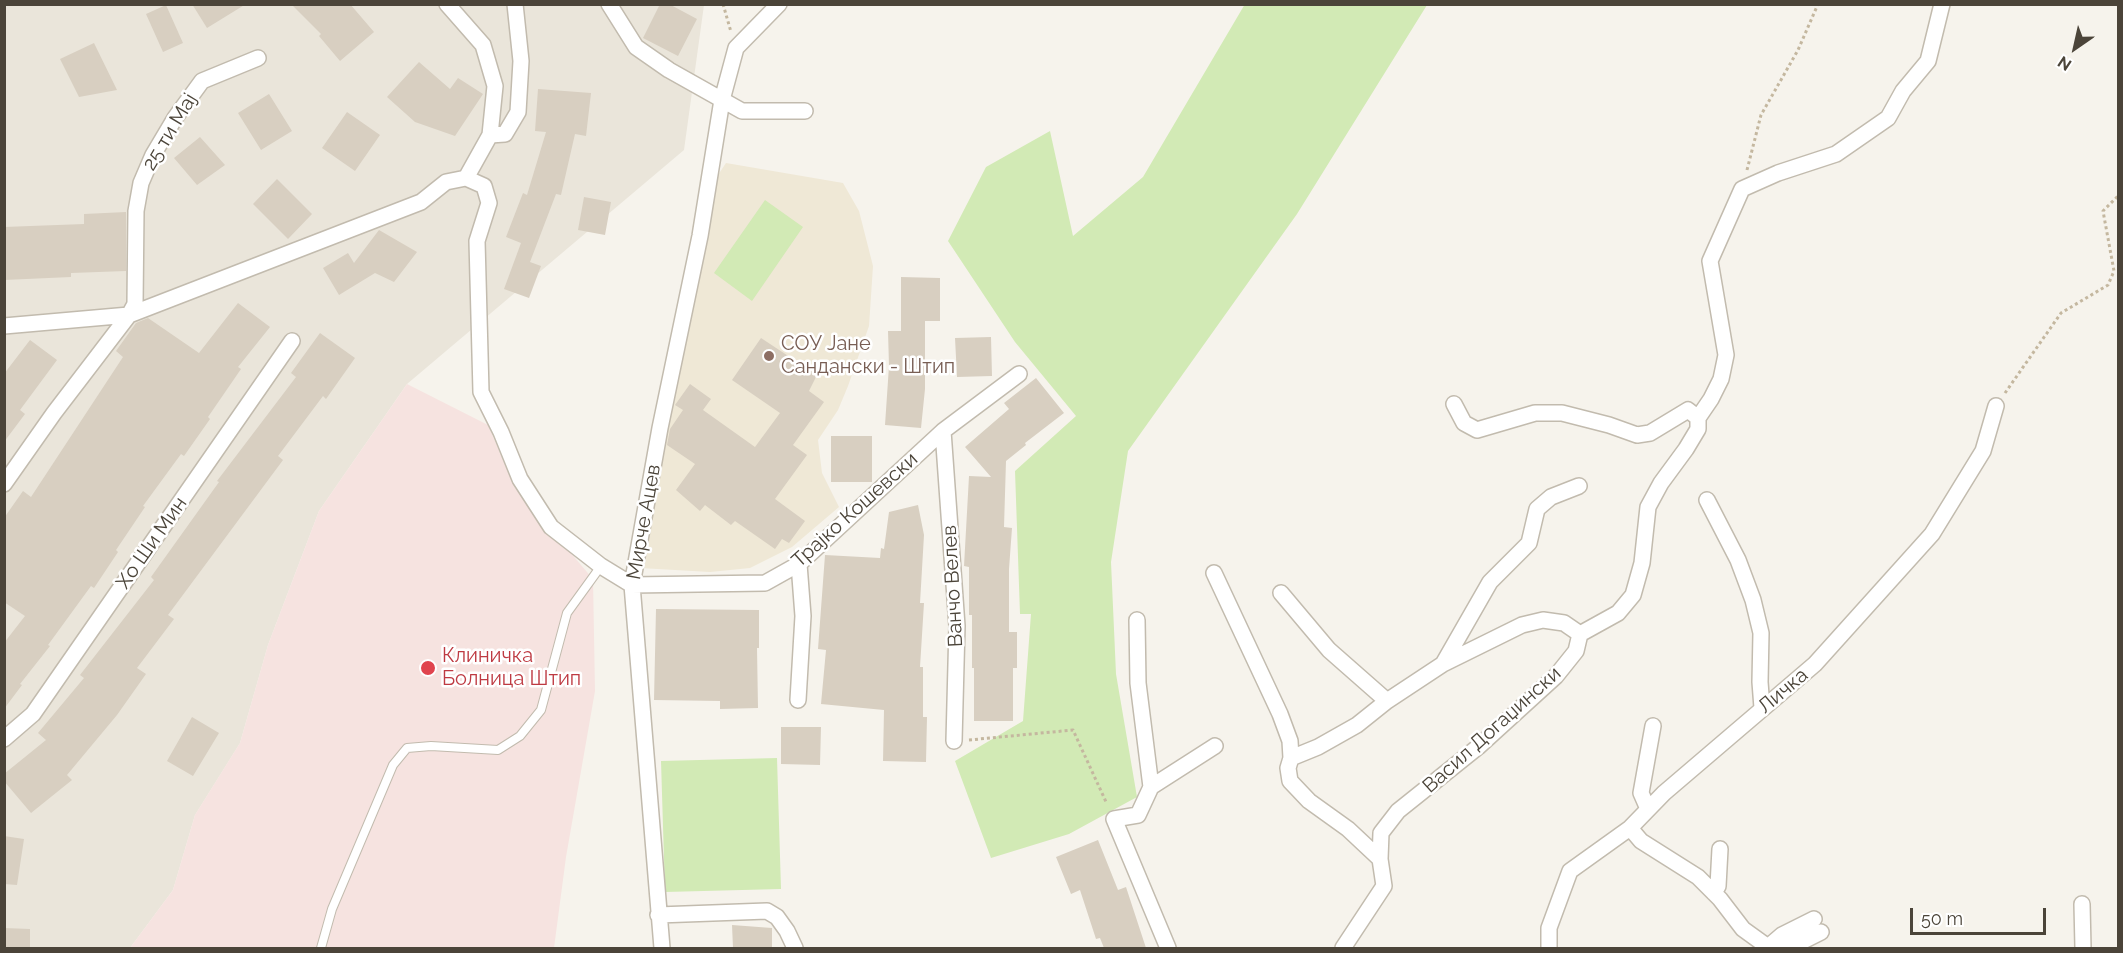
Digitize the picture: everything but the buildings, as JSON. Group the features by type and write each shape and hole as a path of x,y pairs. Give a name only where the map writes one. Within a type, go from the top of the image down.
{"street":[{"path":"447,4 483,45 495,86 490,135 466,178"},
{"path":"490,135 506,134 518,112 521,61 515,4"},
{"path":"609,4 636,47 669,70 742,111 805,111"},
{"path":"736,48 778,4"},
{"path":"1291,758 1318,747 1357,725 1387,701 1443,664 1522,625 1543,620 1564,623 1580,634 1618,613 1633,595 1642,563 1648,507 1698,429 1698,418 1721,379 1726,355 1710,261 1742,189 1778,173 1836,154 1888,118 1903,91 1928,61 1942,4"},
{"name":"Мирче Ацев","path":"662,948 632,585 660,428 700,236 722,100 736,48"},
{"name":"25 ти Мај","path":"4,484 135,304 136,211 141,183 153,154 202,81 258,58"},
{"path":"4,326 129,315 421,202 446,182 466,178 484,186 489,203 477,241 481,392 501,432 520,479 551,527 602,566 632,585"},
{"name":"Хо Ши Мин","path":"4,739 33,714 292,340"},
{"name":"Трајко Кошевски","path":"632,585 765,583 799,564 943,431 1019,374"},
{"path":"1454,404 1464,423 1477,430 1535,413 1562,413 1610,425 1637,435 1650,433 1688,410 1698,418"},
{"name":"Личка","path":"1549,948 1549,928 1570,871 1630,828 1664,793 1815,664 1932,534 1983,451 1996,406"},
{"name":"Ванчо Велев","path":"943,431 957,626 954,741"},
{"path":"1443,664 1490,582 1528,543 1537,509 1551,497 1579,486"},
{"path":"1707,500 1738,560 1754,600 1761,633 1762,708"},
{"path":"798,700 803,616 799,564"},
{"path":"1214,573 1280,714 1290,741 1291,758 1287,768 1290,781 1309,801 1348,830 1380,859"},
{"path":"1281,592 1329,650 1387,701"},
{"path":"1137,620 1138,683 1151,787 1138,815 1114,819 1168,948"},
{"name":"Васил Догаџински","path":"1343,948 1384,886 1380,859 1382,833 1398,811 1478,747 1556,676 1576,651 1580,634"},
{"path":"1648,809 1641,793 1653,726"},
{"path":"1151,787 1215,746"},
{"path":"1630,828 1641,841 1698,877 1743,929 1768,947 1794,946 1818,926"},
{"path":"1714,893 1718,886 1720,849"},
{"path":"2082,904 2083,948"},
{"path":"658,915 767,911 777,917 795,948"}],"lane":[{"path":"321,948 333,909 393,765 407,748 431,746 498,750 519,736 542,710 567,613 602,566"}],"path":[{"path":"723,4 736,48"},
{"path":"1742,189 1761,115 1798,50 1818,4"},
{"path":"2114,4 2118,5"},
{"path":"1996,406 2061,313 2108,285 2114,271 2103,210 2118,196"},
{"path":"954,741 1073,730 1114,819"}],"shaded area":[{"path":"5,5 704,5 684,150 407,384 319,511 268,645 240,743 195,815 173,890 130,948 5,948"},
{"name":"СОУ Јане Сандански - Штип","path":"726,163 843,183 859,211 873,266 869,326 838,410 818,440 822,473 839,507 792,547 750,568 710,572 640,568 716,178"},
{"name":"Клиничка Болница Штип","path":"407,384 488,425 515,488 593,579 595,691 566,857 554,948 130,948 173,890 195,815 240,743 268,645 319,511"}],"green space":[{"path":"1245,4 1427,5 1297,214 1128,451 1111,562 1116,674 1137,797 1069,834 991,858 955,761 1023,721 1031,614 1020,614 1015,471 1076,416 1015,342 948,241 986,167 1050,131 1073,236 1143,177"},
{"path":"765,200 803,227 752,301 714,273"},
{"path":"777,758 781,889 665,892 661,761"}],"place":[{"name":"СОУ Јане Сандански - Штип","path":"769,356"},
{"name":"Клиничка Болница Штип","path":"428,668"}]}
